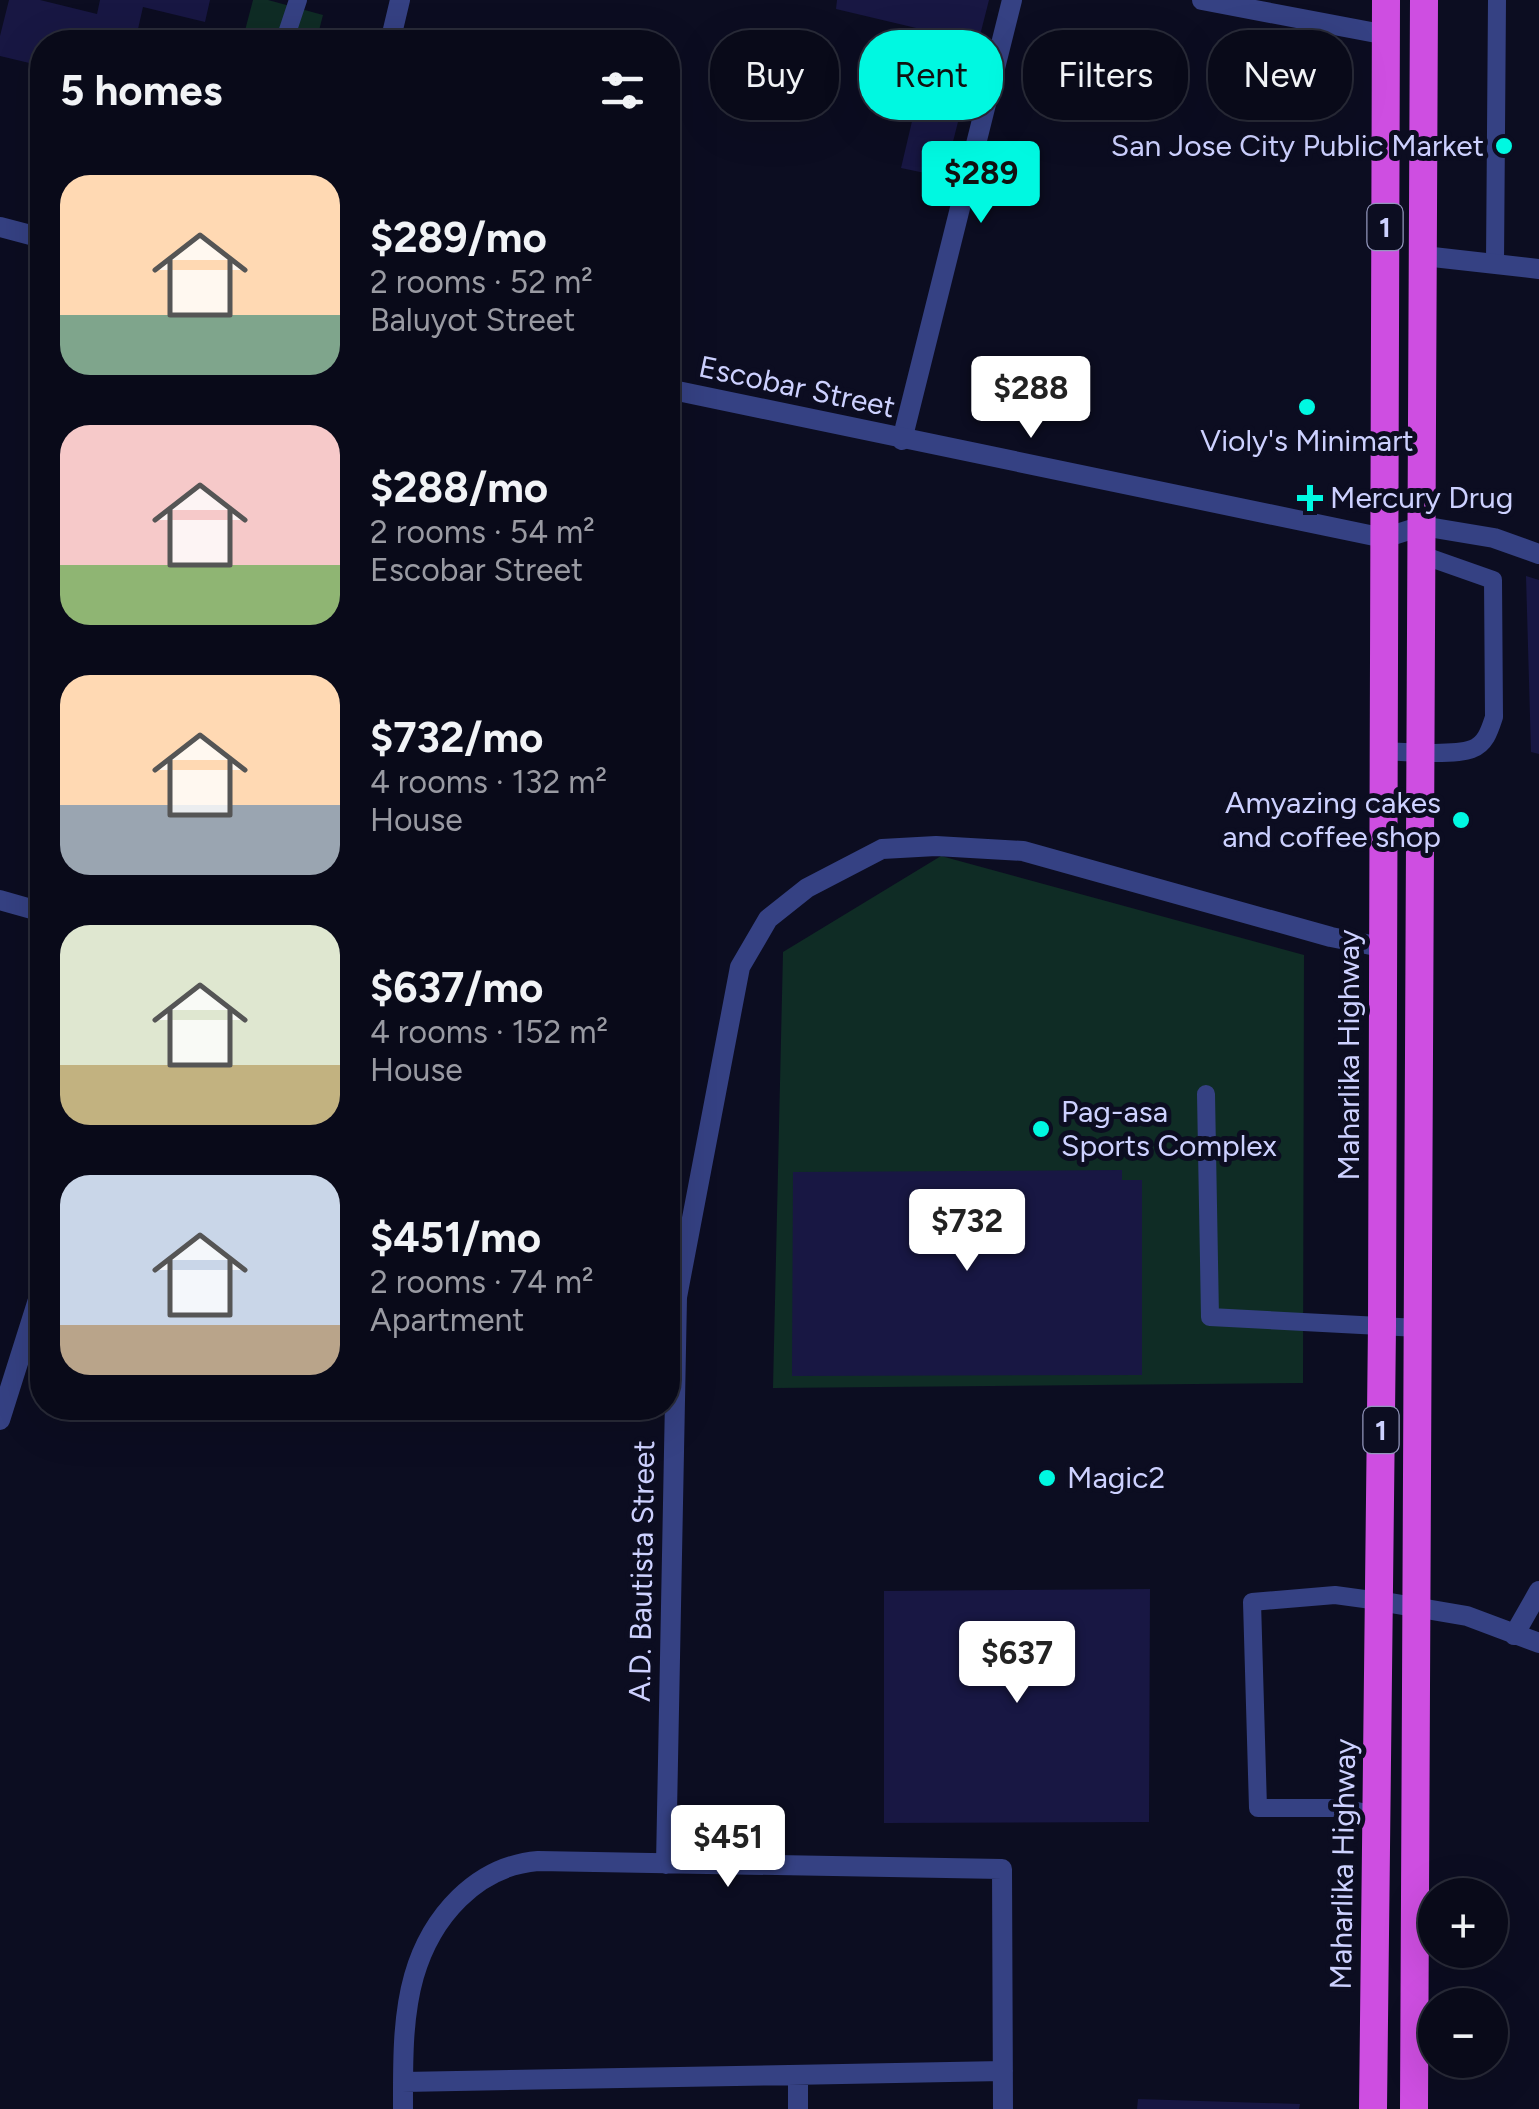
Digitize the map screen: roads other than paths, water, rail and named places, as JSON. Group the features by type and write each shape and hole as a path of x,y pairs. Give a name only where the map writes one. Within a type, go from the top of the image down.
{"highway":[{"name":"Maharlika Highway","path":"1373,2109 1382,1326 1386,0"},
{"name":"1","path":"1414,2109 1424,0"}],"street":[{"path":"393,30 400,0"},
{"path":"902,440 1012,0"},
{"path":"1202,0 1387,35"},
{"path":"0,227 30,235"},
{"path":"1424,256 1539,269"},
{"name":"Escobar Street","path":"680,392 1384,538"},
{"path":"1384,538 1422,526 1494,538 1539,554"},
{"name":"A.D. Bautista Street","path":"680,1282 740,968 768,920 807,888 882,849 936,846 1023,851 1332,937 1381,947"},
{"path":"0,900 30,909"},
{"path":"0,1420 30,1324"},
{"name":"A.D. Bautista Street","path":"666,1864 675,1420"},
{"path":"1514,1634 1539,1591"},
{"path":"1379,1600 1468,1616 1539,1643"},
{"path":"403,2109 406,2021 414,1976 431,1939 466,1890 495,1870 518,1862 1002,1869 1003,2109"},
{"path":"403,2082 1003,2072"},
{"path":"798,2075 798,2109"}],"lane":[{"path":"288,30 298,0"},
{"path":"1495,263 1497,0"},
{"path":"1384,751 1473,749 1488,736 1494,717 1494,580 1422,555"},
{"path":"1206,1094 1210,1318 1418,1328"},
{"path":"1376,1815 1343,1808 1258,1808 1252,1602 1335,1594 1379,1600"}],"place":[{"name":"San Jose City Public Market","path":"1504,146"},
{"name":"Violy's Minimart","path":"1307,407"},
{"name":"Mercury Drug","path":"1310,498"},
{"name":"Amyazing cakes and coffee shop","path":"1461,820"},
{"name":"Pag-asa Sports Complex","path":"1041,1129"},
{"name":"Magic2","path":"1047,1478"}]}
